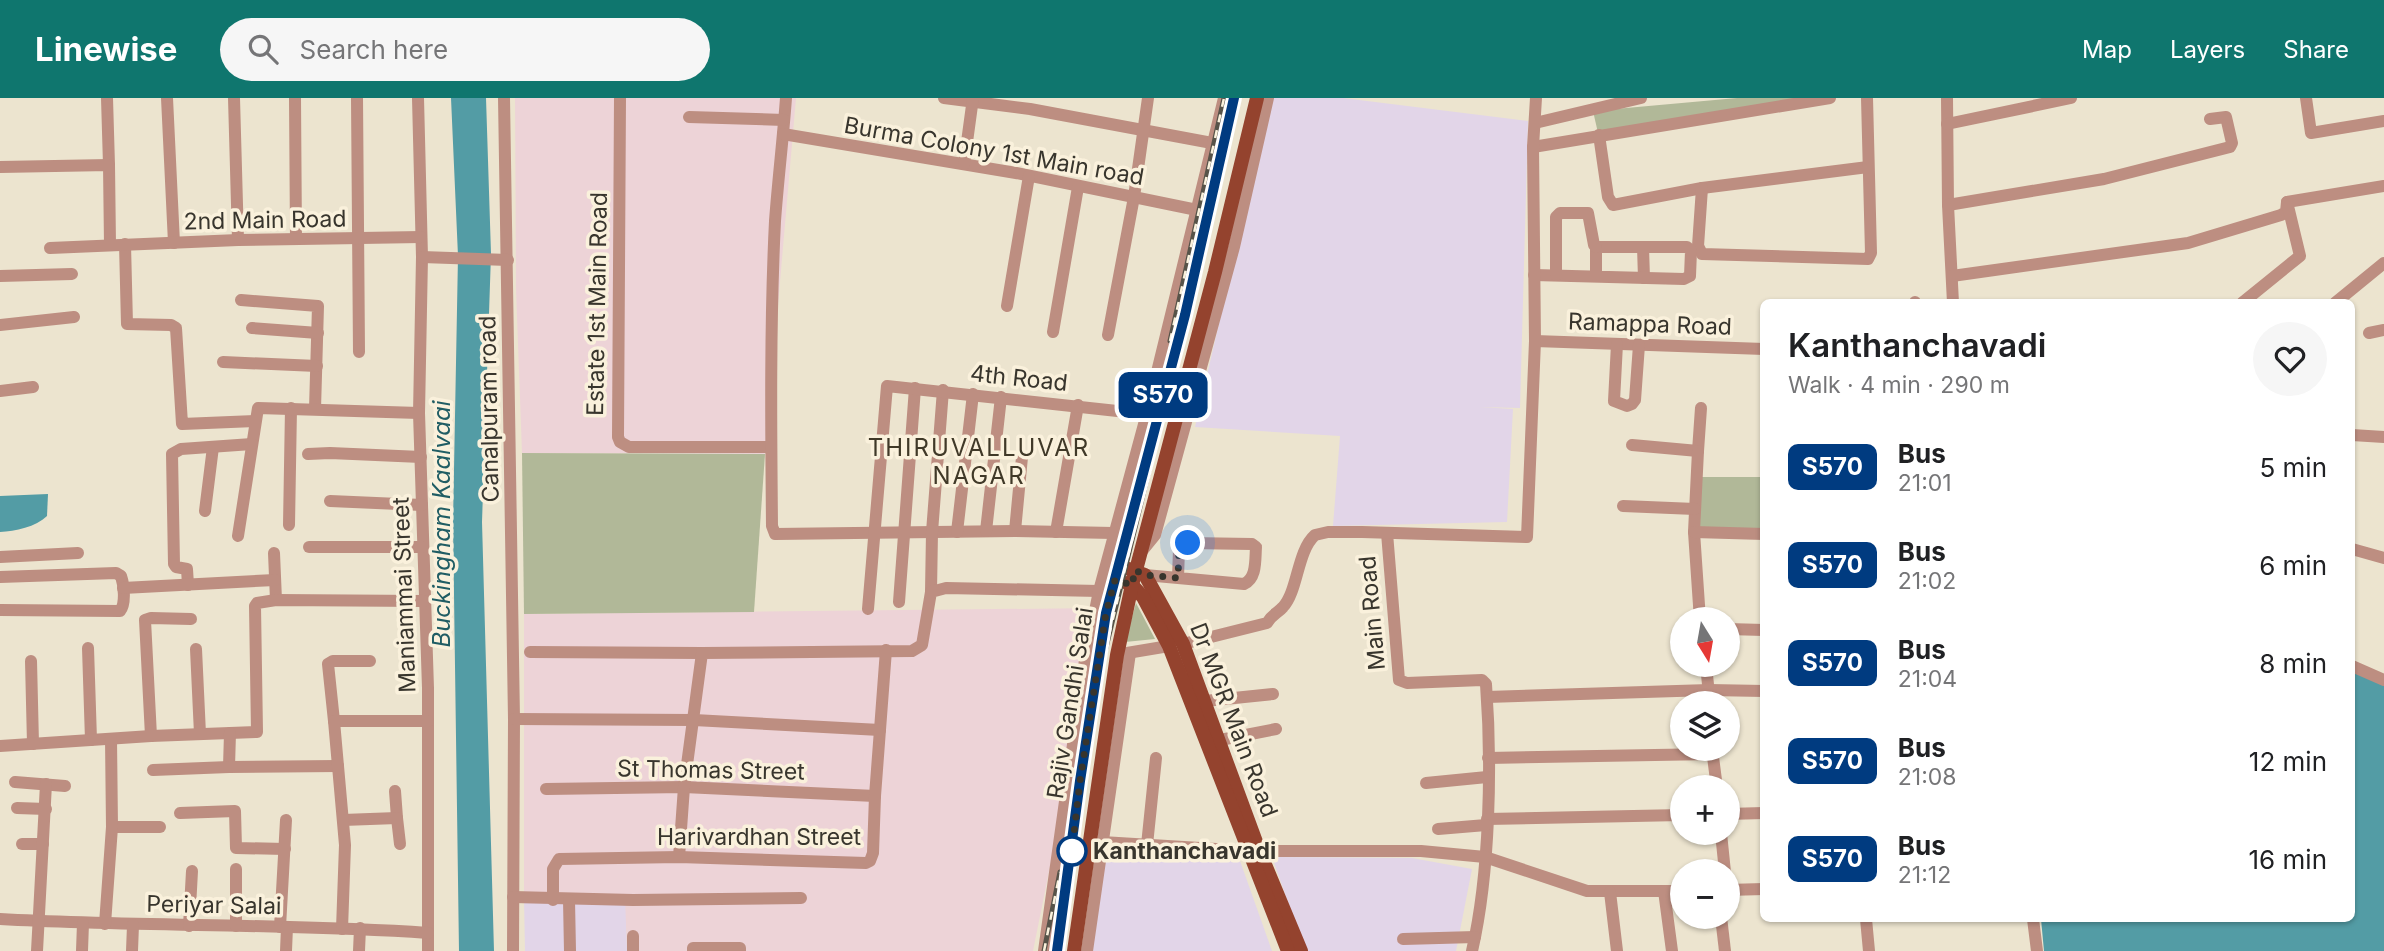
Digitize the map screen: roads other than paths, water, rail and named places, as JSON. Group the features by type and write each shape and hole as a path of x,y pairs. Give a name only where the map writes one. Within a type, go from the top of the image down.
{"main road":[{"name":"Rajiv Gandhi Salai","path":"1057,951 1106,613 1152,414 1185,315 1234,98"},
{"name":"Rajiv Gandhi Salai","path":"1074,951 1139,555 1190,391 1258,98"},
{"path":"1227,130 1248,136"},
{"path":"1116,573 1137,577"},
{"name":"Dr MGR Main Road","path":"1137,577 1205,701 1288,951"},
{"name":"Dr MGR Main Road","path":"1176,645 1254,850 1301,951"}],"street":[{"path":"107,98 110,245"},
{"path":"167,98 174,243"},
{"path":"234,98 238,240"},
{"path":"295,98 296,239"},
{"path":"357,98 359,352"},
{"path":"418,98 421,237"},
{"name":"Canalpuram road","path":"504,98 502,260 514,719 513,951"},
{"name":"Estate 1st Main Road","path":"620,98 620,442 629,447 771,447"},
{"path":"786,98 773,275 771,447 772,526 775,534 986,531 1113,533"},
{"path":"944,98 1030,109 1212,144"},
{"path":"1108,335 1134,197 1148,98"},
{"path":"1044,951 1084,666 1099,591 1113,533 1152,414 1224,98"},
{"path":"1190,391 1234,247 1268,98"},
{"path":"1087,951 1124,654 1176,645 1267,623 1272,614 1283,607 1306,548 1315,535 1328,532 1527,537 1535,341 1533,147 1536,98"},
{"path":"1535,123 1641,98"},
{"path":"1533,147 1830,98"},
{"path":"1702,188 1698,246 1702,254 1865,259 1871,256 1867,98"},
{"path":"1947,98 1948,205 1953,299"},
{"path":"1947,124 2050,100 2071,98"},
{"path":"2306,98 2311,133 2384,121"},
{"path":"964,164 973,100"},
{"path":"689,117 784,120"},
{"path":"1948,205 2104,179 2230,147 2232,143 2227,117 2210,119"},
{"name":"Burma Colony 1st Main road","path":"783,134 964,164 1197,210"},
{"path":"1600,135 1608,197 1613,205 1702,188 1868,167"},
{"path":"0,167 108,165"},
{"path":"1007,306 1029,176"},
{"path":"2287,202 2384,186"},
{"path":"1053,332 1078,187"},
{"path":"1952,276 2188,243 2281,215 2286,212 2287,202"},
{"path":"2247,299 2300,256 2287,202"},
{"path":"1556,275 1556,217 1560,213 1588,214 1596,247 1596,276"},
{"name":"2nd Main Road","path":"50,248 238,240 421,237"},
{"name":"Maniammai Street","path":"421,237 428,257 419,413 428,721 428,951"},
{"path":"125,244 127,324 171,325 176,328 183,424 255,421"},
{"path":"1534,275 1688,279 1690,276 1691,251 1687,247 1596,247"},
{"path":"1643,247 1644,278"},
{"path":"428,257 502,260"},
{"path":"2339,299 2384,263"},
{"path":"0,276 72,275"},
{"path":"241,300 316,305 320,311 315,409"},
{"path":"0,325 74,317"},
{"path":"252,328 318,333"},
{"path":"2369,333 2384,330"},
{"name":"Ramappa Road","path":"1535,341 1760,349"},
{"path":"1617,344 1614,401 1627,406 1635,400 1639,345"},
{"path":"223,362 317,366"},
{"name":"4th Road","path":"874,533 887,386 1152,414"},
{"path":"0,391 33,387"},
{"path":"899,602 915,388"},
{"path":"530,652 912,650 922,645 931,592 932,532 943,390"},
{"path":"957,532 972,394"},
{"path":"986,531 1002,397"},
{"path":"1056,532 1078,405"},
{"path":"238,536 259,408 419,413"},
{"path":"289,525 291,408"},
{"path":"1699,607 1694,532 1700,408"},
{"path":"2355,435 2384,437"},
{"path":"188,585 187,569 174,564 172,454 181,449 252,444"},
{"path":"1633,445 1698,451"},
{"path":"205,511 213,447"},
{"path":"308,454 421,457"},
{"path":"1015,531 1022,457"},
{"path":"330,501 422,505"},
{"path":"1623,506 1695,509"},
{"path":"1694,532 1760,534"},
{"path":"868,609 874,533"},
{"name":"Main Road","path":"1387,533 1399,680 1407,683 1482,680 1486,682 1487,692"},
{"path":"1137,577 1244,584 1249,582 1253,575 1256,547 1252,544 1188,543 1179,549 1178,578"},
{"path":"309,547 423,547"},
{"path":"2355,551 2384,558"},
{"path":"0,557 78,553"},
{"path":"274,553 276,600"},
{"path":"0,577 116,573 122,578 123,588 122,610 0,610"},
{"path":"123,588 275,580"},
{"path":"931,592 946,588 1099,591"},
{"path":"0,746 254,732 258,728 257,603 276,600 424,601"},
{"path":"151,736 145,620 191,619"},
{"path":"1740,629 1760,630"},
{"path":"88,648 91,740"},
{"path":"197,649 200,734"},
{"name":"Harivardhan Street","path":"553,900 553,869 559,859 679,857 866,863 873,858 886,650"},
{"path":"679,857 684,787 702,653"},
{"path":"32,661 33,744"},
{"path":"342,929 343,820 327,665 333,661 370,662"},
{"path":"2355,667 2384,680"},
{"path":"1707,677 1709,690"},
{"path":"1472,951 1485,857 1487,692 1760,691"},
{"path":"1205,701 1273,694"},
{"path":"514,719 694,720 880,730"},
{"path":"334,720 428,721"},
{"path":"1220,740 1276,729"},
{"path":"229,766 230,733"},
{"path":"106,924 112,827 111,739"},
{"path":"1488,758 1670,753"},
{"path":"1147,845 1156,758"},
{"path":"153,770 229,766 338,766"},
{"path":"1426,783 1487,777"},
{"path":"15,782 65,786"},
{"path":"37,951 46,784"},
{"name":"St Thomas Street","path":"546,789 684,787 875,796"},
{"path":"395,792 400,844"},
{"path":"17,808 46,809"},
{"path":"180,813 235,811 236,848 285,849"},
{"path":"1740,814 1760,813"},
{"path":"1438,829 1487,822 1670,815"},
{"path":"343,820 397,818"},
{"path":"286,820 283,927 286,951"},
{"path":"112,827 160,827"},
{"path":"1102,842 1254,850 1421,851 1485,857 1578,889 1610,892 1670,891"},
{"path":"22,844 43,844"},
{"path":"236,869 236,926"},
{"path":"189,926 192,871"},
{"path":"1740,890 1760,889"},
{"path":"1664,891 1672,951"},
{"path":"1610,892 1618,951"},
{"path":"513,897 553,900 801,898"},
{"path":"569,900 570,951"},
{"name":"Periyar Salai","path":"0,919 133,925 360,928 428,933"},
{"path":"1866,922 1869,951"},
{"path":"2033,922 2037,951"},
{"path":"82,951 83,923"},
{"path":"132,951 133,925"},
{"path":"359,951 360,928"},
{"path":"1722,929 1725,951"},
{"path":"633,936 634,951"},
{"path":"1403,939 1475,937"},
{"path":"693,951 693,948 740,948 740,951"}],"water":[{"path":"451,98 486,98 491,254 482,522 494,951 459,951 453,523 458,256"},
{"path":"48,494 47,516 42,520 25,528 0,532 0,496"},
{"path":"2355,671 2384,685 2384,951 2044,951 2041,922 2355,922"}],"railway":[{"path":"1170,341 1224,98"},
{"path":"1057,951 1104,656 1239,98"},
{"path":"1044,951 1060,872"}],"place":[{"name":"Kanthanchavadi","path":"1072,851"}],"district":[{"name":"THIRUVALLUVAR NAGAR","path":"979,461"}],"water label":[{"name":"Buckingham Kaalvaai","path":"441,524"}]}
